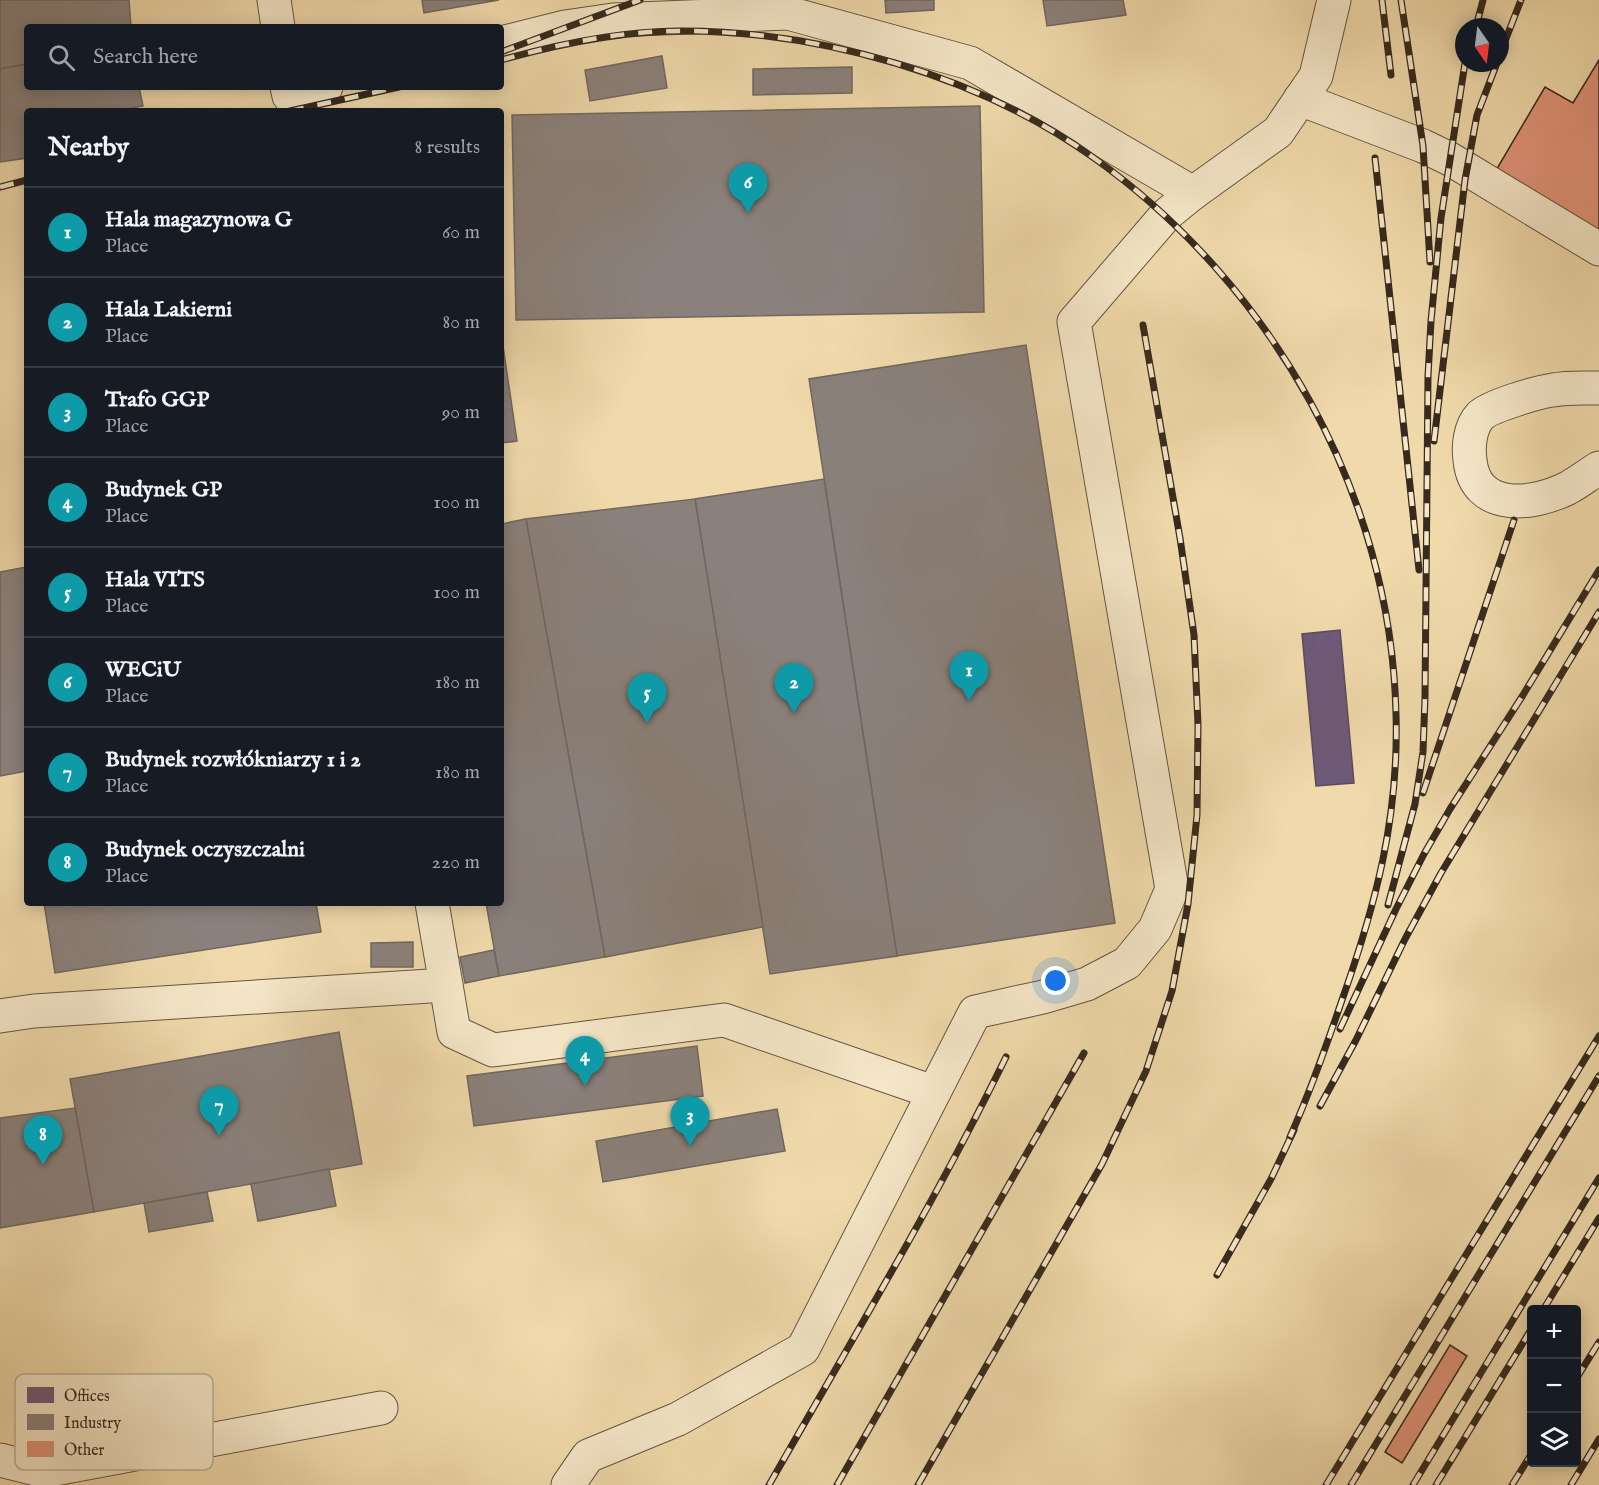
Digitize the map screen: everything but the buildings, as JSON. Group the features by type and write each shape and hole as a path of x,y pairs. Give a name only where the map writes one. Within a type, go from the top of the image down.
{"lane":[{"path":"274,0 278,24"},
{"path":"568,1485 588,1456 678,1419 803,1348 975,1012 1043,997 1087,984 1127,963 1155,929 1172,889 1074,322 1166,215 1278,132 1316,76 1334,0"},
{"path":"504,42 565,27 613,20 788,13 970,63 1193,193"},
{"path":"288,98 316,90"},
{"path":"1300,99 1423,146 1450,159 1599,249"},
{"path":"1599,388 1553,390 1501,404 1480,416 1470,436 1469,455 1471,472 1480,487 1496,499 1521,502 1546,497 1568,488 1599,468"},
{"path":"433,906 454,1032 493,1050 724,1020 933,1092"},
{"path":"0,1016 34,1011 446,985"},
{"path":"213,1439 381,1408"},
{"path":"0,1460 15,1464"}],"railway":[{"path":"504,51 640,0"},
{"path":"1382,0 1391,75"},
{"path":"1401,0 1423,146 1430,262"},
{"path":"1478,18 1483,0"},
{"path":"1509,31 1521,0"},
{"path":"504,59 567,44 634,33 679,31 732,33 787,39 842,49 896,63 950,82 1001,103 1049,129 1094,158 1158,209 1216,268 1266,332 1310,401 1345,475 1372,552 1389,632 1396,714 1394,789 1383,860 1375,894 1330,1035 1290,1137"},
{"path":"1388,905 1415,804 1423,752 1428,376 1431,321 1441,218 1464,72"},
{"path":"1434,441 1465,180 1477,115 1494,72"},
{"path":"304,108 385,90"},
{"path":"1375,158 1419,570"},
{"path":"0,187 24,181"},
{"path":"918,1485 1102,1164 1146,1071 1172,991 1188,904 1197,815 1198,725 1194,635 1180,538 1143,325"},
{"path":"1423,793 1514,520"},
{"path":"1340,1029 1424,854 1599,570"},
{"path":"1320,1106 1441,873 1599,612"},
{"path":"1326,1485 1599,1036"},
{"path":"837,1485 1084,1053"},
{"path":"769,1485 921,1220 1006,1057"},
{"path":"1351,1485 1599,1076"},
{"path":"1217,1275 1271,1179 1294,1130"},
{"path":"1413,1485 1599,1178"},
{"path":"1546,1305 1599,1218"},
{"path":"1436,1485 1527,1336"},
{"path":"1581,1371 1599,1342"},
{"path":"1571,1485 1599,1439"},
{"path":"1512,1485 1527,1461"}],"place":[{"name":"WECiU","path":"748,213"},
{"name":"Hala magazynowa G","path":"969,701"},
{"name":"Hala Lakierni","path":"794,713"},
{"name":"Hala VITS","path":"647,723"},
{"name":"Budynek GP","path":"585,1086"},
{"name":"Budynek rozwłókniarzy 1 i 2","path":"219,1136"},
{"name":"Trafo GGP","path":"690,1146"},
{"name":"Budynek oczyszczalni","path":"43,1165"}]}
